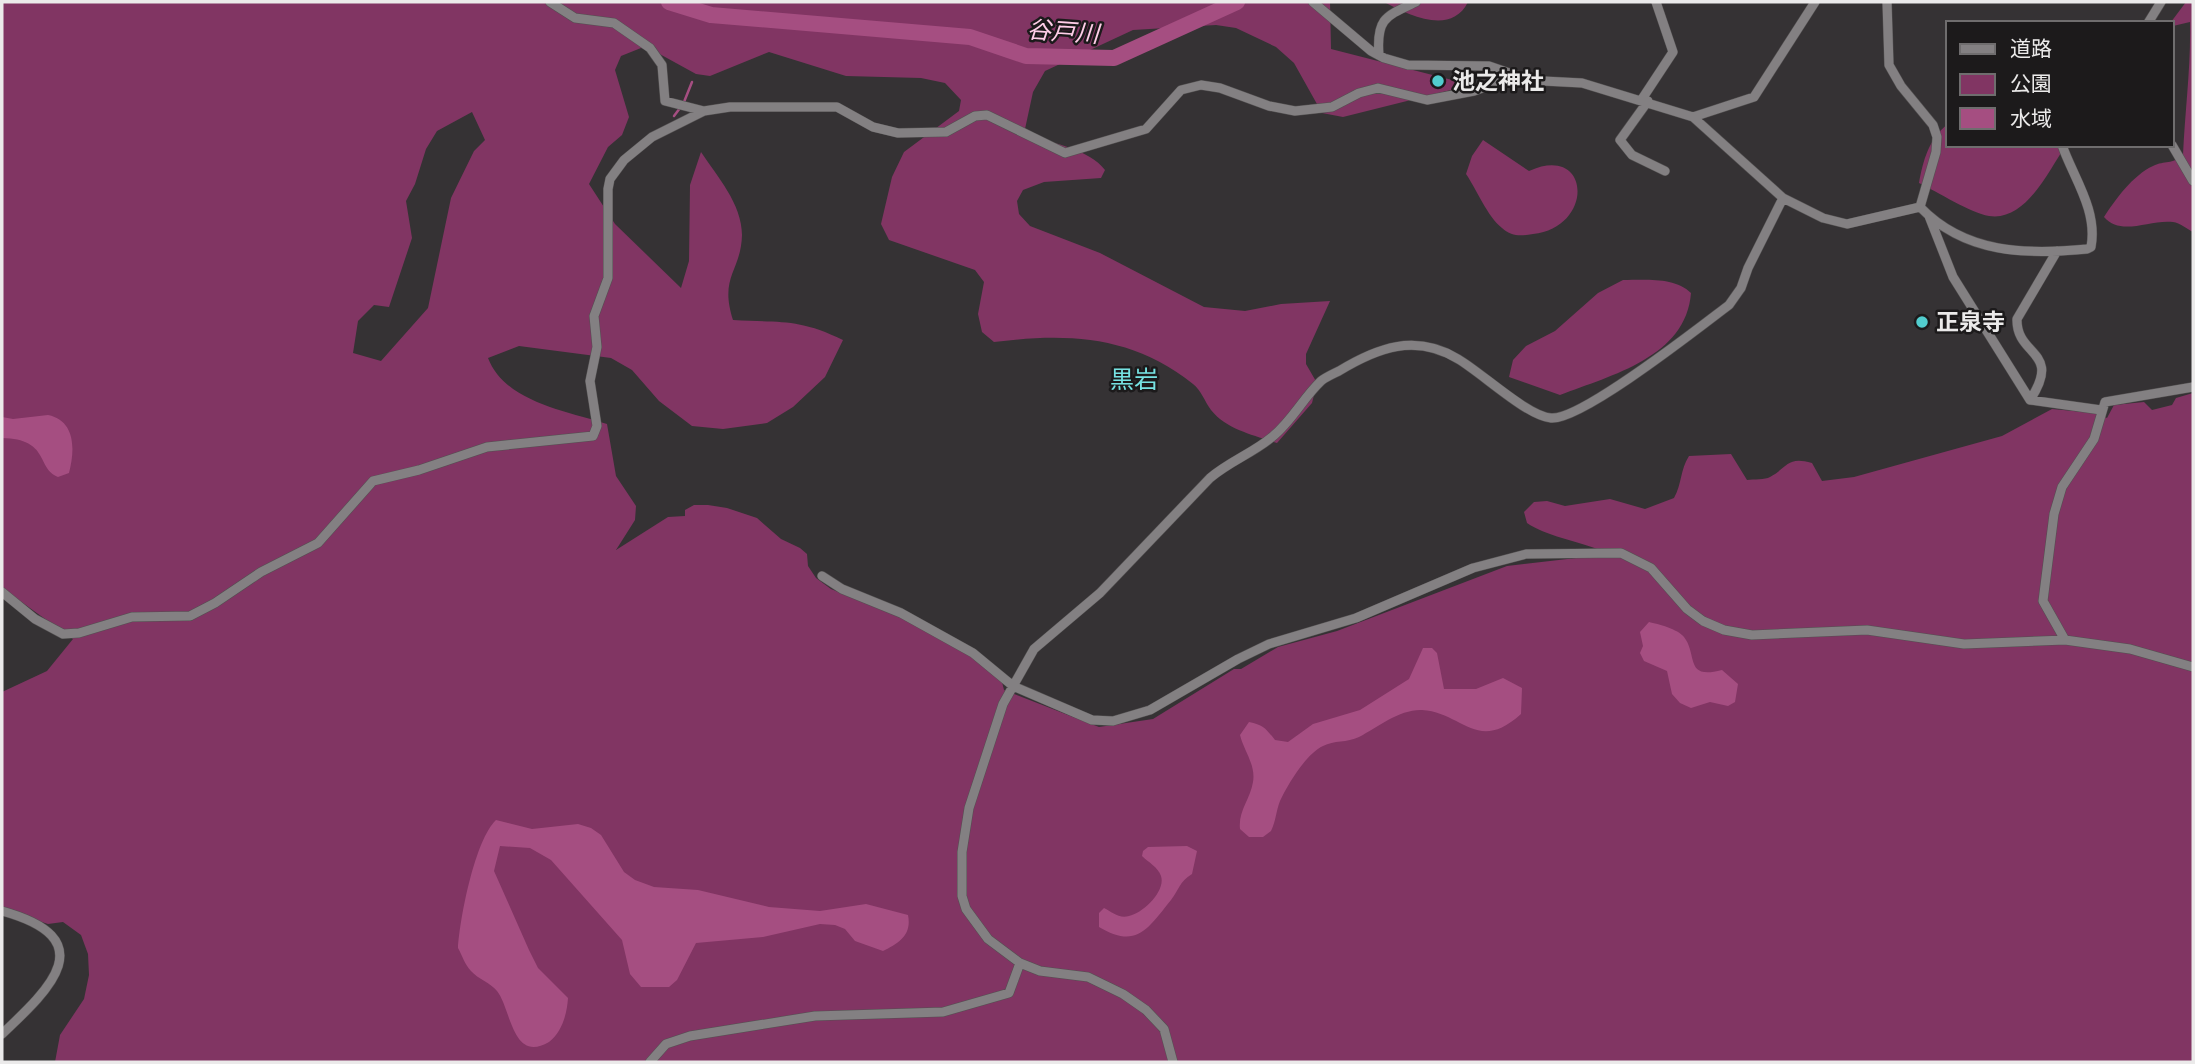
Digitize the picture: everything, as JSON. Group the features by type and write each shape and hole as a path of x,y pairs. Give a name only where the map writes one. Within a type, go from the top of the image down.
{"street":[{"path":"550,2 576,18 614,23 650,48 662,65 665,101 701,109 837,107 873,127 898,133 921,134 946,132 975,116 987,115 1006,122 1055,151 1073,153 1146,129 1155,123 1175,95 1190,87 1220,88 1269,106 1295,111 1332,107 1359,93 1378,88 1427,100 1474,91 1507,79 1525,78 1581,83 1645,100 1693,117 1783,198 1823,218 1847,224 1920,207"},
{"path":"1313,2 1379,55 1408,65 1489,66 1525,78"},
{"path":"1379,55 1381,24 1395,10 1416,2"},
{"path":"1656,2 1673,52 1620,140 1632,156 1665,171"},
{"path":"1693,117 1754,97 1815,2"},
{"path":"1887,2 1889,65 1901,86 1933,125 1937,137 1937,152 1920,207"},
{"path":"2149,21 2161,2"},
{"path":"2,592 36,619 63,634 79,633 132,617 190,616 208,608 261,572 318,543 373,481 419,470 487,447 593,436 597,426 590,381 597,347 594,316 608,278 607,198 610,179 624,160 644,143 701,109"},
{"path":"1920,207 1964,239 1988,247 2023,252 2088,249 2092,243 2085,197 2063,147"},
{"path":"2173,147 2193,181"},
{"path":"1173,1062 1164,1029 1146,1010 1123,994 1088,977 1040,971 1020,963 988,939 973,922 962,896 961,877 969,808 1003,704 1034,649 1100,593 1218,471 1273,437 1321,381 1373,351 1423,346 1456,357 1532,412 1553,418 1563,415 1614,389 1736,299 1783,198"},
{"path":"1929,216 1953,277 2030,400 2101,410"},
{"path":"2030,400 2042,381 2043,373 2031,347 2021,337 2017,318 2057,251"},
{"path":"2065,640 2043,601 2052,527 2059,494 2094,439 2105,402 2193,387"},
{"path":"822,576 842,589 901,613 973,653 1013,686 1092,720 1113,722 1132,718 1168,703 1238,659 1269,645 1356,618 1473,568 1526,554 1621,553 1651,568 1687,609 1703,621 1724,630 1752,635 1867,630 1964,644 2065,640 2130,649 2193,667"},
{"path":"2,911 43,926 60,956 58,974 46,991 2,1034"},
{"path":"650,1062 666,1044 690,1036 797,1017 943,1012 988,1001 1009,993 1020,963"}],"green space":[{"path":"2,2 1330,2 1331,49 1456,81 1455,89 1343,117 1322,113 1294,63 1276,47 1236,28 1216,25 1133,30 1045,71 1033,92 1025,129 1030,135 1081,152 1105,170 1101,178 1044,182 1023,190 1017,201 1019,214 1030,226 1100,253 1204,307 1245,311 1281,304 1330,301 1306,354 1306,364 1317,383 1312,403 1277,443 1241,431 1225,422 1211,410 1193,384 1170,368 1122,347 1073,338 994,342 982,332 978,314 984,282 975,270 889,240 881,224 892,177 904,152 959,111 961,100 945,83 921,78 846,76 769,52 710,76 696,74 656,52 641,48 621,56 615,70 629,117 622,135 608,147 589,184 615,224 681,288 689,261 690,185 701,152 728,191 741,224 741,247 728,293 733,320 801,325 843,340 825,377 793,407 767,423 723,429 692,426 659,401 632,370 611,358 519,346 488,358 496,373 522,395 538,403 607,424 616,476 636,506 635,520 616,550 668,517 685,516 685,510 694,505 727,508 757,518 781,539 807,554 808,566 816,578 831,589 892,613 977,660 1002,682 1004,690 1099,727 1153,719 1234,669 1241,669 1278,647 1337,631 1507,566 1602,555 1600,550 1552,535 1527,523 1524,512 1534,502 1547,501 1565,506 1610,499 1645,509 1674,498 1689,456 1731,454 1747,480 1768,478 1797,461 1812,463 1822,481 1854,477 2002,436 2052,409 2096,413 2107,418 2114,405 2144,402 2152,410 2172,405 2176,398 2193,393 2193,1062 55,1062 60,1035 84,999 89,975 88,954 81,935 63,922 48,924 2,909 2,692 47,671 73,639 2,588","holes":["472,112 485,140 474,151 451,198 428,308 381,361 353,353 358,321 374,305 389,307 412,238 406,201 415,184 426,149 437,131"]},
{"path":"1384,2 1468,2 1461,12 1451,18 1429,20"},
{"path":"2186,2 2193,2 2193,232 2173,222 2127,227 2111,223 2104,217 2138,175 2157,164 2175,160 2183,155 2190,22 2174,26 2172,21"},
{"path":"1946,126 1946,147 2065,147 2044,180 2025,203 2002,216 1989,216 1964,207 1919,183 1925,158"},
{"path":"1483,140 1529,171 1550,165 1564,168 1574,177 1578,189 1575,204 1567,217 1553,228 1533,234 1517,235 1502,228 1487,210 1466,174 1472,156"},
{"path":"1623,280 1668,282 1691,293 1686,315 1676,333 1661,348 1623,371 1560,395 1509,377 1513,360 1526,346 1555,331 1598,293"}],"water":[{"path":"48,415 64,423 71,438 69,473 58,477 51,473 40,454 28,443 2,438 2,417 13,419"},
{"path":"1649,622 1681,634 1688,644 1697,669 1702,672 1722,670 1738,684 1735,702 1728,706 1710,702 1691,708 1680,703 1672,694 1667,671 1644,661 1640,653 1643,646 1640,632"},
{"path":"1423,648 1432,648 1437,653 1444,689 1476,689 1503,678 1522,688 1521,714 1493,731 1470,728 1436,712 1414,710 1397,715 1359,737 1327,744 1310,756 1280,801 1271,831 1263,837 1249,837 1240,829 1241,817 1253,782 1251,764 1240,735 1249,722 1264,728 1275,740 1288,742 1313,724 1360,710 1409,679"},
{"path":"496,820 532,829 578,824 591,828 601,835 624,872 635,880 654,887 698,890 769,907 820,911 866,904 908,915 908,928 903,938 883,951 855,941 845,929 820,924 763,937 696,943 677,980 669,987 641,987 630,974 622,940 551,860 530,848 500,846 494,871 529,950 538,968 568,998 563,1022 554,1038 537,1047 527,1046 514,1031 497,991 471,971 458,948 465,899 475,861 488,830"},
{"path":"1187,846 1197,851 1192,874 1147,928 1132,936 1122,936 1099,927 1099,913 1104,908 1119,916 1129,916 1147,906 1157,894 1162,882 1161,876 1142,856 1143,851 1148,847"}],"waterway":[{"name":"谷戸川","path":"669,2 711,15 970,37 1026,56 1114,58 1237,2"},
{"path":"684,102 692,82"},
{"path":"674,116 680,108"}],"place":[{"name":"池之神社","path":"1438,81"},
{"name":"正泉寺","path":"1922,322"}],"district":[{"name":"黒岩","path":"1134,380"}]}
